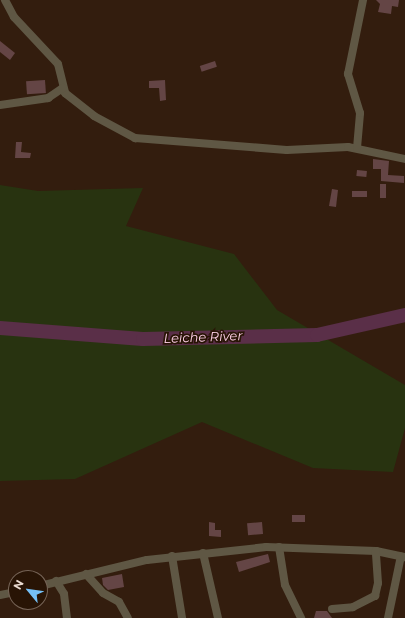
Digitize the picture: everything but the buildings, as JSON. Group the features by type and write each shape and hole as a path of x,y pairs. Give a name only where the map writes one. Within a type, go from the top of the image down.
{"street":[{"path":"5,0 14,17 58,64 63,88 94,116 135,138 287,150 357,148 405,159"},
{"path":"357,148 360,113 348,74 363,0"},
{"path":"0,105 48,98 63,88"},
{"path":"279,547 285,585 301,618"},
{"path":"48,584 172,556 279,547 376,551 403,556 388,618"},
{"path":"332,609 353,608 375,596 378,583 376,551"},
{"path":"203,553 218,618"},
{"path":"172,556 182,618"},
{"path":"86,574 103,592 119,602 128,618"},
{"path":"56,581 64,594 67,618"}],"green space":[{"path":"0,185 38,191 143,188 126,226 234,254 277,310 405,385 405,428 393,472 313,468 202,422 75,479 0,481"}],"waterway":[{"name":"Leiche River","path":"0,328 143,339 317,335 405,315"}]}
